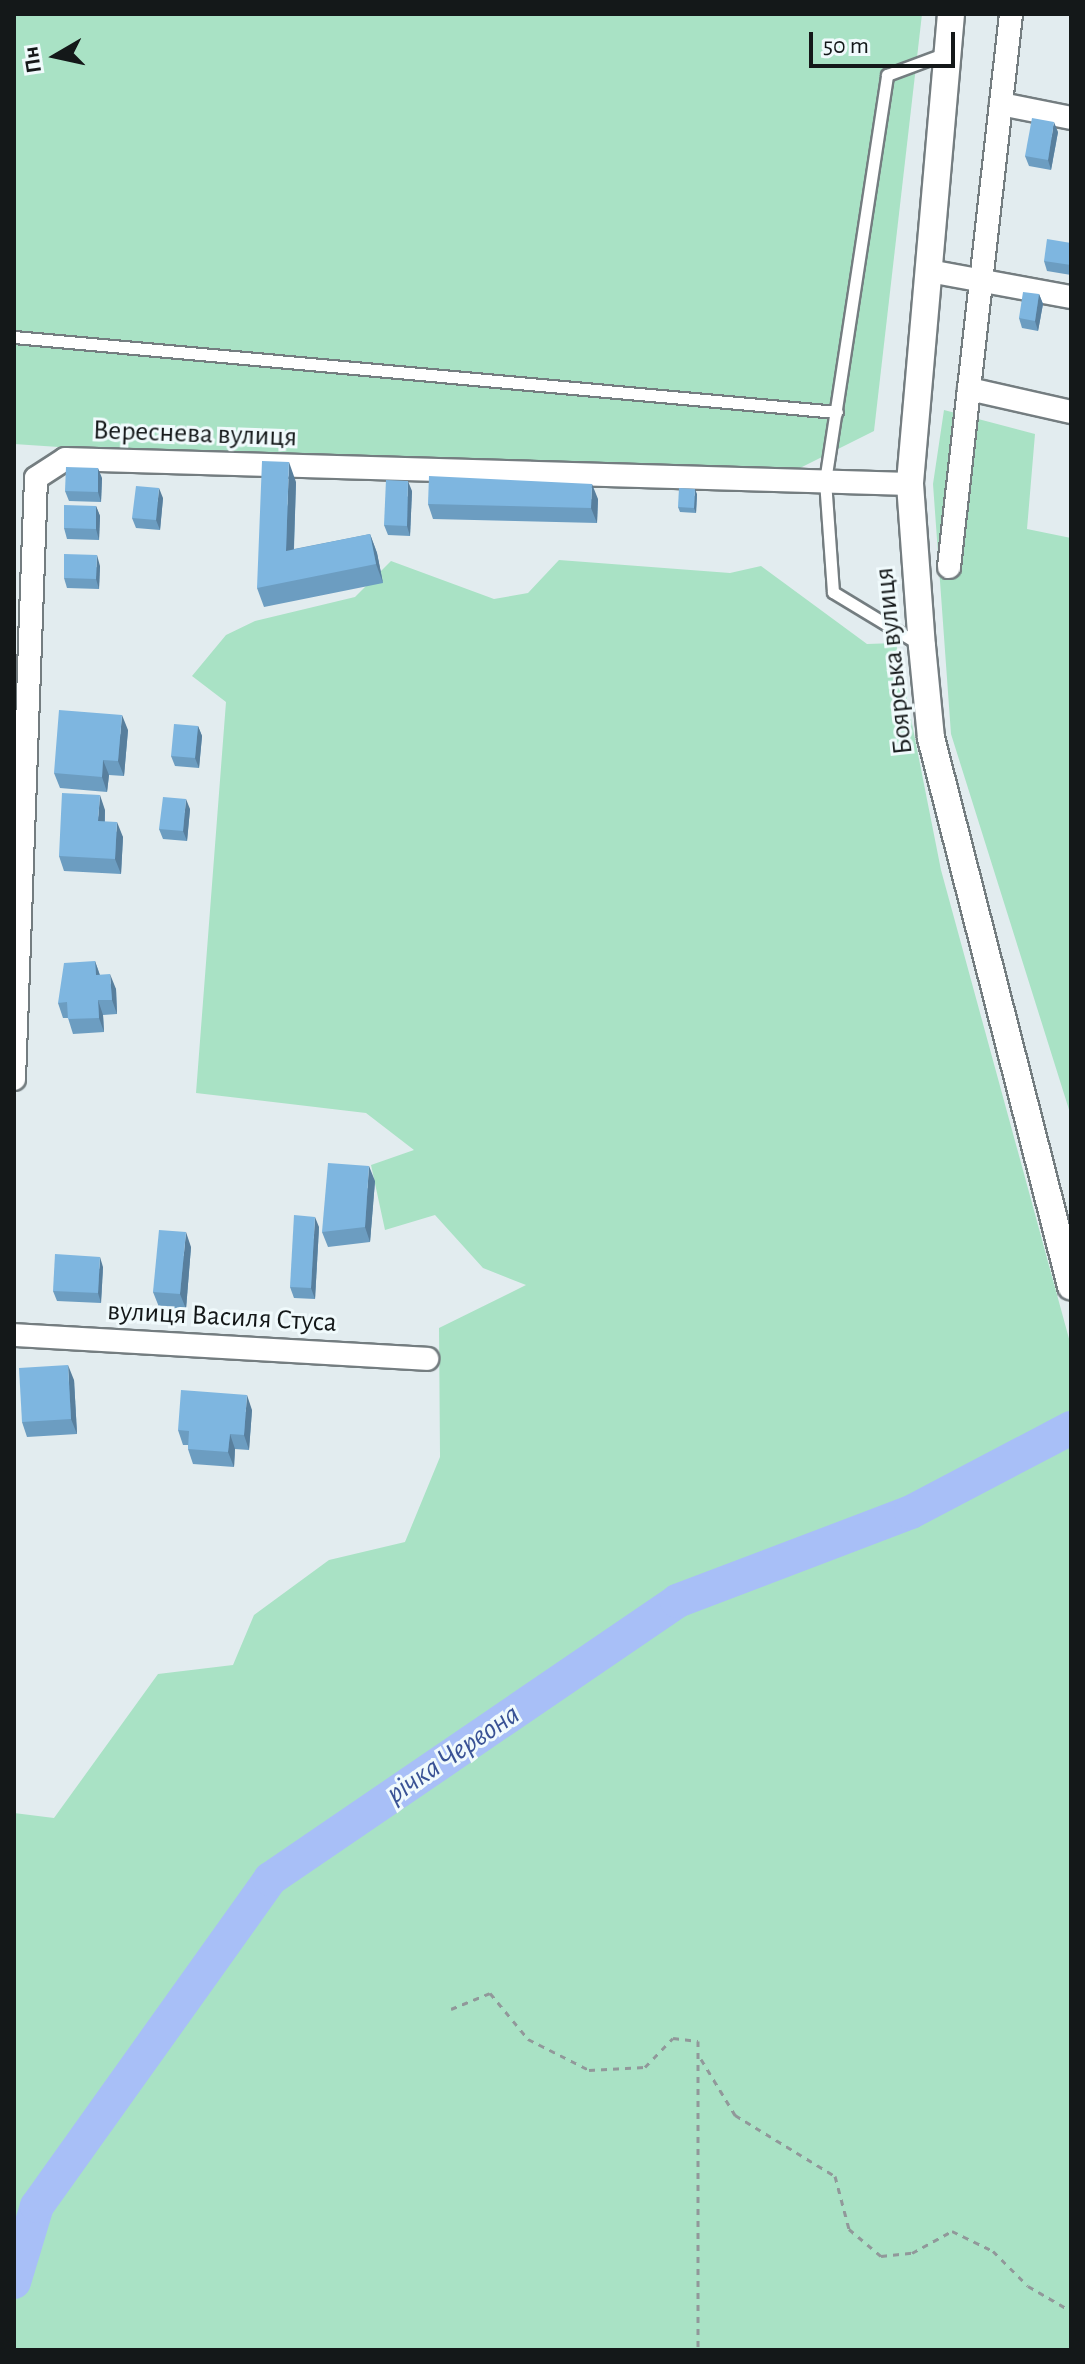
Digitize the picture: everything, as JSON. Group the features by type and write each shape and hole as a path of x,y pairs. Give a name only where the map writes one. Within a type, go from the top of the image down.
{"street":[{"name":"Боярська вулиця","path":"951,14 910,484 922,646 946,800 1071,1286"},
{"path":"949,567 1011,14"},
{"path":"1001,104 1071,118"},
{"path":"929,271 1071,297"},
{"path":"969,389 1071,412"},
{"name":"Вереснева вулиця","path":"14,1079 22,629 36,478 65,459 910,484"},
{"name":"вулиця Василя Стуса","path":"14,1335 427,1359"}],"lane":[{"path":"922,646 833,592 825,481 887,75 947,53"},
{"path":"14,337 837,412"}],"path":[{"path":"451,2009 490,1993 528,2039 589,2070 645,2067 673,2038 698,2041 701,2059 698,2350"},
{"path":"701,2059 735,2115 835,2176 849,2229 881,2256 912,2253 952,2231 993,2251 1028,2286 1071,2311"}],"green space":[{"path":"14,14 922,14 874,431 784,476 568,481 14,444"},
{"path":"944,410 1035,434 1027,529 1071,538 1071,1116 951,734 933,484"},
{"path":"559,560 730,573 761,566 867,644 896,643 941,870 1071,1346 1071,2350 14,2350 14,1813 54,1818 158,1674 233,1665 254,1615 329,1560 405,1542 440,1457 439,1328 526,1285 483,1268 435,1215 385,1230 371,1165 414,1150 366,1113 196,1093 226,702 192,676 226,635 255,621 355,597 391,561 494,599 528,593"}],"building":[{"path":"1032,118 1054,122 1048,160 1025,156"},
{"path":"1047,239 1071,243 1071,265 1044,261"},
{"path":"1023,292 1039,294 1035,321 1019,318"},
{"path":"262,461 289,462 286,551 370,534 376,564 257,588"},
{"path":"66,467 98,468 98,492 65,491"},
{"path":"429,476 592,484 591,508 428,504"},
{"path":"386,480 408,481 407,526 384,525"},
{"path":"136,486 159,488 156,520 132,518"},
{"path":"679,488 695,489 694,508 678,507"},
{"path":"64,505 96,506 96,529 64,528"},
{"path":"64,554 97,555 96,579 64,578"},
{"path":"59,710 122,715 118,761 103,760 102,777 54,773"},
{"path":"174,724 198,726 195,758 171,756"},
{"path":"62,793 100,795 98,821 117,822 115,859 59,856"},
{"path":"163,797 186,799 183,831 159,829"},
{"path":"95,961 96,975 110,974 112,1000 98,1000 99,1018 68,1019 67,1002 58,1003 64,963"},
{"path":"328,1163 369,1166 365,1227 322,1232"},
{"path":"294,1215 315,1217 311,1288 290,1287"},
{"path":"159,1230 186,1232 180,1294 153,1292"},
{"path":"55,1254 100,1257 98,1293 53,1291"},
{"path":"68,1365 71,1419 22,1422 19,1368"},
{"path":"181,1390 247,1395 244,1435 230,1434 228,1452 188,1449 189,1431 178,1430"}],"waterway":[{"name":"річка Червона","path":"14,2282 37,2206 270,1879 677,1601 911,1512 1071,1428"}]}
